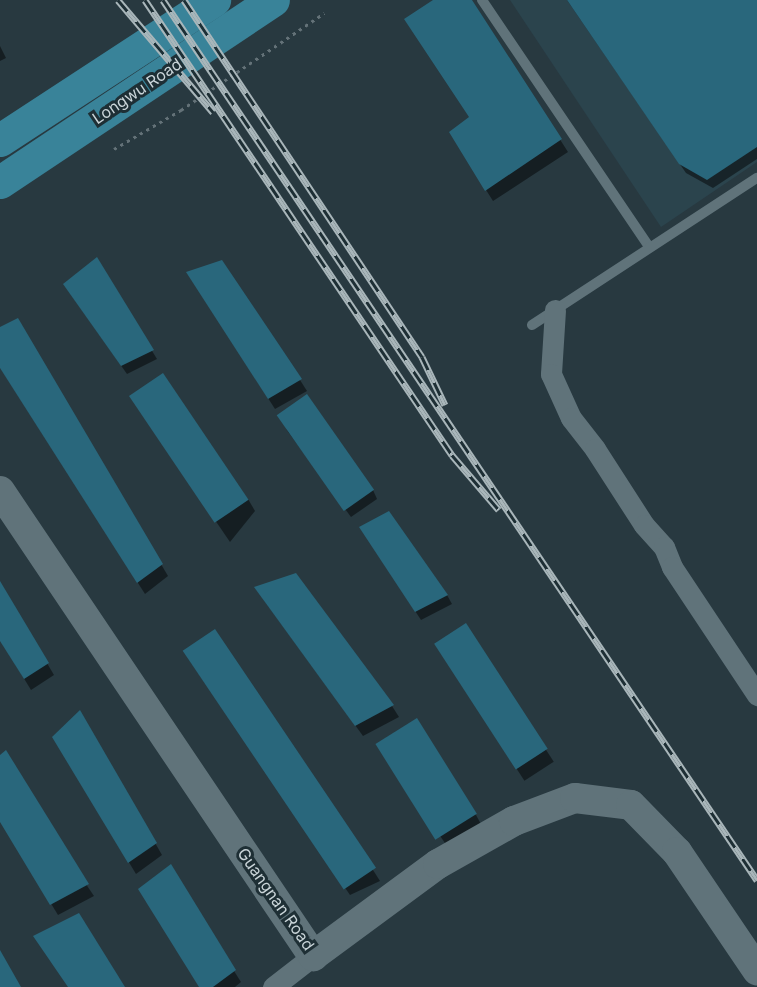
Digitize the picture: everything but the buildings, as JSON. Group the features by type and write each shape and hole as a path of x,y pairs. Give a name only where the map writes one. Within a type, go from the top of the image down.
{"main road":[{"name":"Longwu Road","path":"0,140 214,0"},
{"name":"Longwu Road","path":"0,182 273,0"}],"street":[{"path":"555,310 551,374 571,418 595,449 644,525 664,547 672,567 757,695"},
{"name":"Guangnan Road","path":"0,491 313,956 438,864 514,821 575,798 631,805 677,852 757,970"},
{"path":"273,987 313,956"}],"lane":[{"path":"482,0 649,247"},
{"path":"532,325 757,178"}],"path":[{"path":"114,149 181,110 324,13"}],"shaded area":[{"path":"510,0 757,0 757,162 661,227"}],"railway":[{"path":"118,0 213,112"},
{"path":"145,0 452,455 499,510"},
{"path":"163,0 757,880"},
{"path":"184,0 422,357 445,405"}]}
